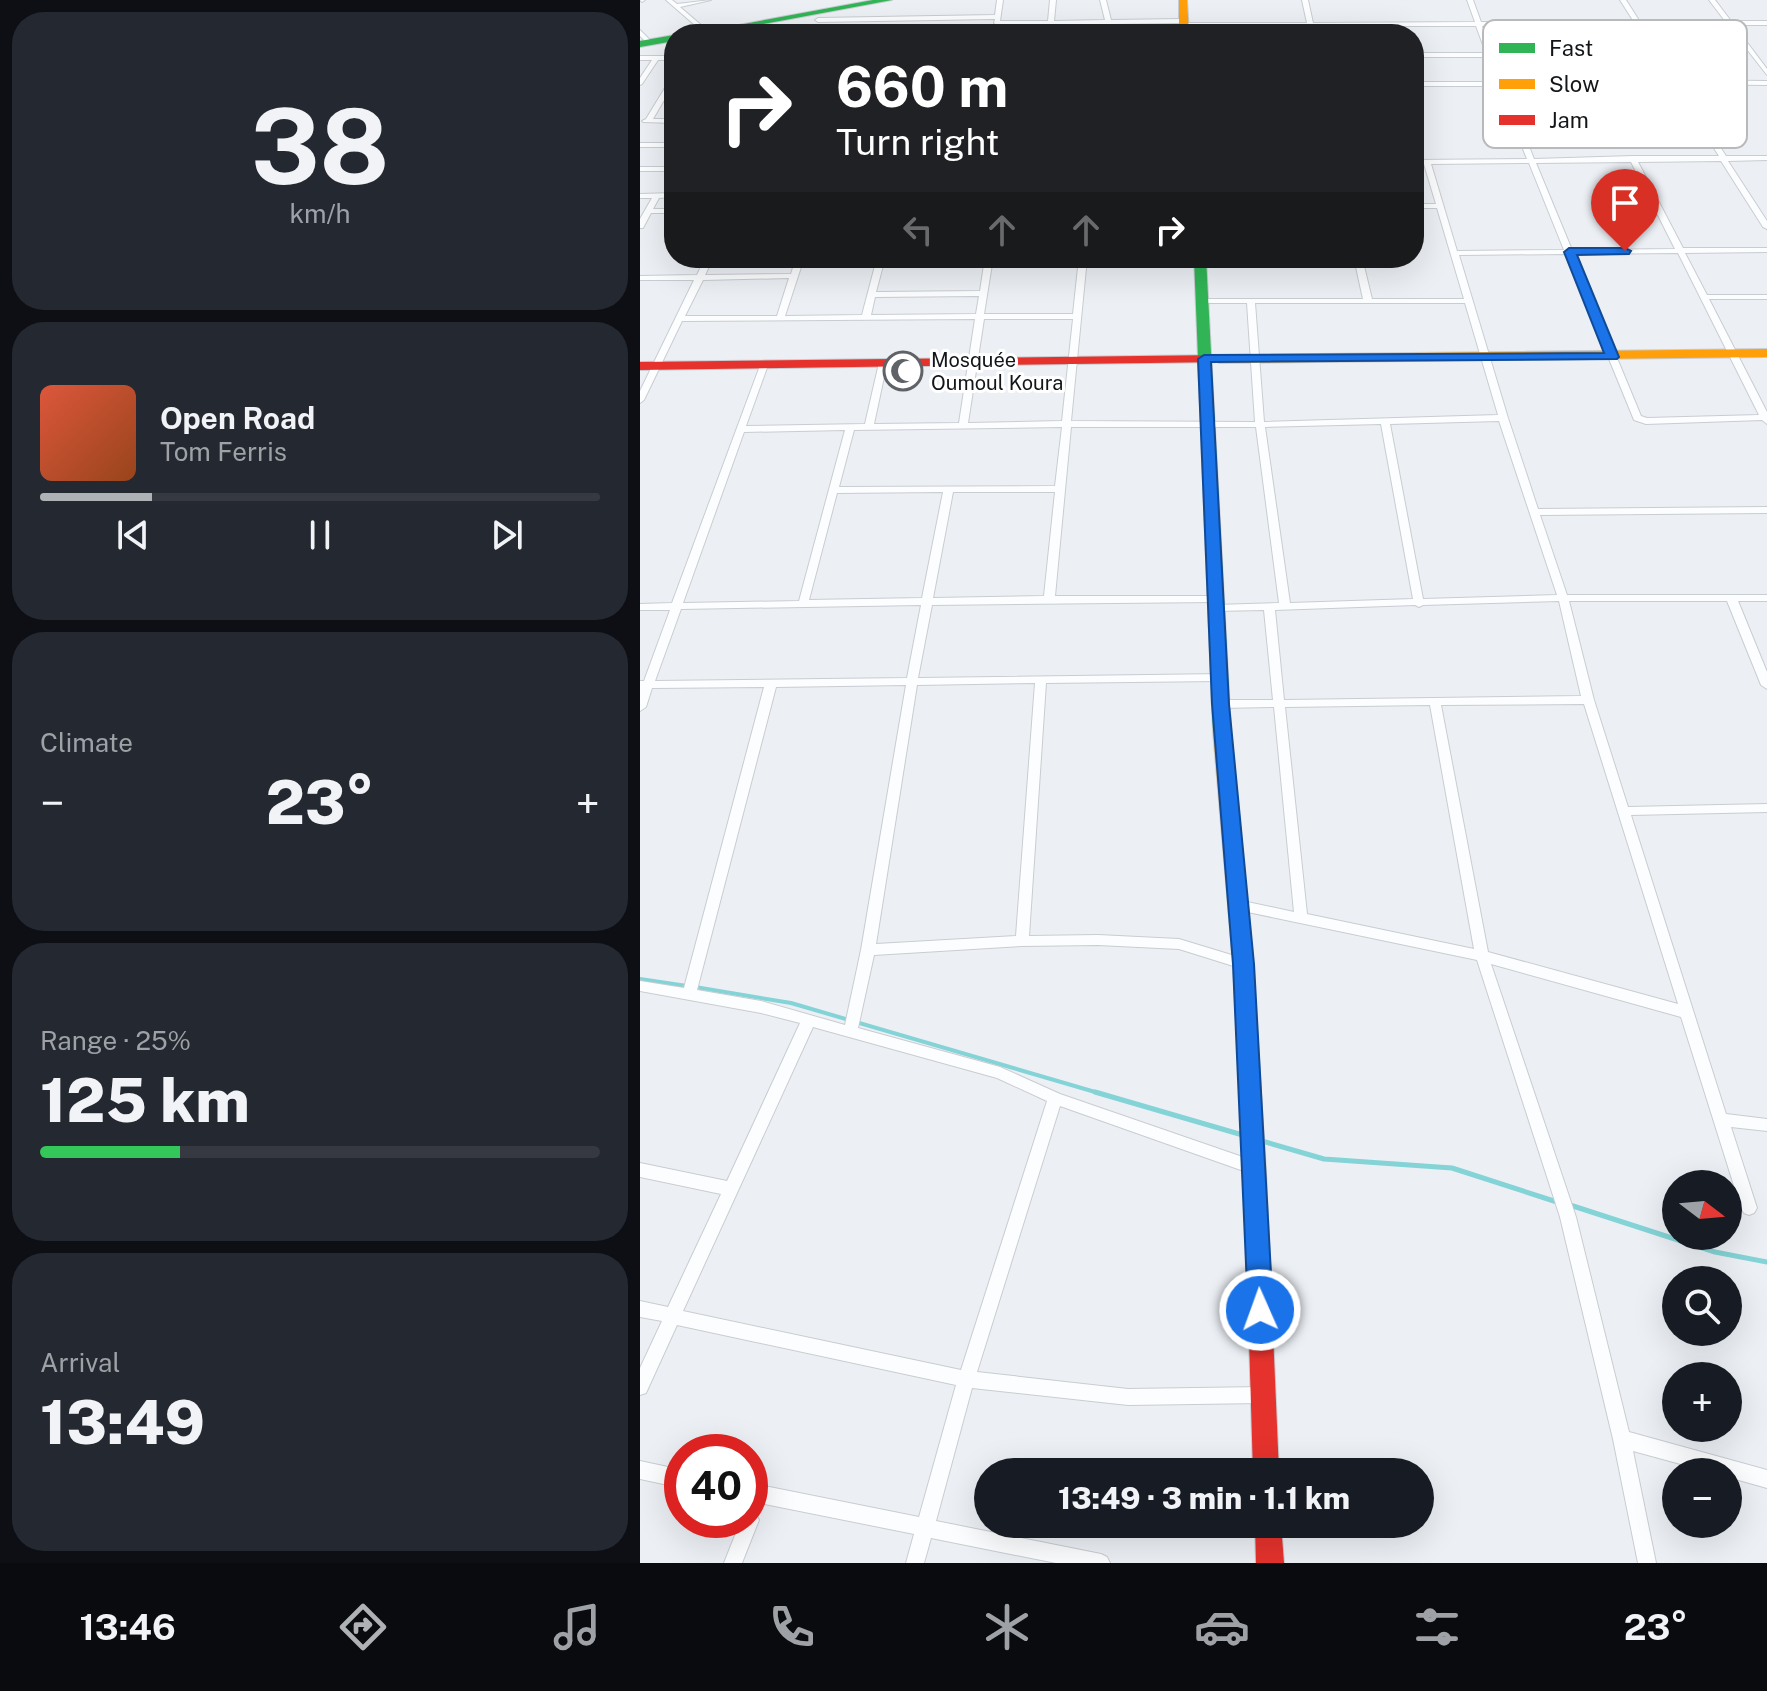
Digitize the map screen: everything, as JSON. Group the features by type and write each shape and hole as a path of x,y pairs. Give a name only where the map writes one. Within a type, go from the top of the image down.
{"street":[{"path":"669,0 692,24"},
{"path":"675,6 708,0"},
{"path":"760,24 888,0"},
{"path":"996,24 1000,0"},
{"path":"1051,23 1053,0"},
{"path":"1103,0 1109,23"},
{"path":"1183,0 1183,24"},
{"path":"1305,0 1310,24"},
{"path":"1470,0 1483,37"},
{"path":"1623,0 1636,20"},
{"path":"1712,0 1728,20"},
{"path":"821,15 973,24"},
{"path":"816,24 821,15"},
{"path":"915,24 917,19"},
{"path":"1033,24 1128,24"},
{"path":"1424,24 1483,24"},
{"path":"1747,46 1767,73"},
{"path":"640,83 645,47 664,54"},
{"path":"1752,53 1767,53"},
{"path":"1424,55 1483,55"},
{"path":"1747,83 1767,83"},
{"path":"1424,84 1483,84"},
{"path":"644,122 664,93"},
{"path":"644,122 664,121"},
{"path":"640,145 664,145"},
{"path":"1526,148 1637,418 1646,421 1766,418 1633,158"},
{"path":"1717,148 1767,227"},
{"path":"1424,161 1767,158"},
{"path":"1427,161 1503,418 1563,598 1588,700 1749,1208"},
{"path":"640,169 664,169"},
{"path":"640,226 657,195"},
{"path":"640,196 664,195"},
{"path":"1424,206 1440,206"},
{"path":"1454,253 1767,250"},
{"path":"640,400 648,366 679,319 704,268"},
{"path":"780,318 797,268"},
{"path":"866,317 879,268"},
{"path":"963,426 987,268"},
{"path":"1049,599 1082,268"},
{"path":"1200,268 1220,704 1243,964 1255,1168 1265,1458"},
{"path":"1360,268 1368,301"},
{"path":"640,278 794,276"},
{"path":"872,295 983,293"},
{"path":"1704,297 1767,297"},
{"path":"1202,301 1468,301"},
{"path":"1251,301 1260,425 1285,607"},
{"path":"679,319 1078,316"},
{"path":"648,366 1767,353"},
{"path":"869,427 883,363"},
{"path":"640,707 644,684 676,607 764,365"},
{"path":"741,429 1067,424 1207,426 1503,418"},
{"path":"1385,420 1419,604"},
{"path":"803,604 850,427"},
{"path":"833,490 1060,489"},
{"path":"850,1033 868,950 912,681 948,491"},
{"path":"1534,512 1767,510"},
{"path":"640,607 1049,599 1285,607 1563,598 1767,598"},
{"path":"1731,598 1767,685"},
{"path":"1269,607 1301,918"},
{"path":"644,684 1219,677"},
{"path":"1022,941 1041,679"},
{"path":"689,994 771,683"},
{"path":"1220,704 1588,700"},
{"path":"1435,702 1482,956 1568,1217 1622,1439 1647,1563"},
{"path":"1623,811 1767,808"},
{"path":"1238,905 1482,956 1685,1012"},
{"path":"868,950 1022,941 1179,944 1243,964"},
{"path":"640,986 761,1007 850,1033 921,1049 1000,1073 1055,1098 1255,1168"},
{"path":"640,1387 809,1020"},
{"path":"915,1563 966,1379 1055,1098"},
{"path":"1720,1119 1767,1125"},
{"path":"640,1170 732,1189"},
{"path":"640,1309 966,1379 1128,1397 1263,1395"},
{"path":"1622,1439 1767,1479"},
{"path":"640,1470 664,1475"},
{"path":"768,1496 1073,1560 1101,1563"},
{"path":"733,1563 743,1538"},
{"path":"1269,1538 1270,1563"}],"waterway":[{"path":"640,979 687,986"},
{"path":"695,987 791,1003 1102,1094"},
{"path":"1095,1092 1246,1136"},
{"path":"1262,1141 1324,1159 1452,1168 1557,1202"},
{"path":"1570,1205 1715,1252 1767,1262"}],"traffic: fast":[{"path":"752,24 888,0"},
{"path":"640,44 664,40"},
{"path":"1200,268 1222,731"}],"traffic: slow":[{"path":"1183,0 1184,24"},
{"path":"1219,359 1767,353"},
{"path":"1222,731 1243,964 1255,1172"}],"traffic: jam":[{"path":"640,366 1219,359"},
{"path":"1255,1172 1265,1458"},
{"path":"1269,1538 1270,1563"}],"place":[{"name":"Mosquée Oumoul Koura","path":"903,371"}],"route":[{"path":"1260,1310 1243,964 1220,704 1204,359 1613,357 1569,252 1625,251"}]}
